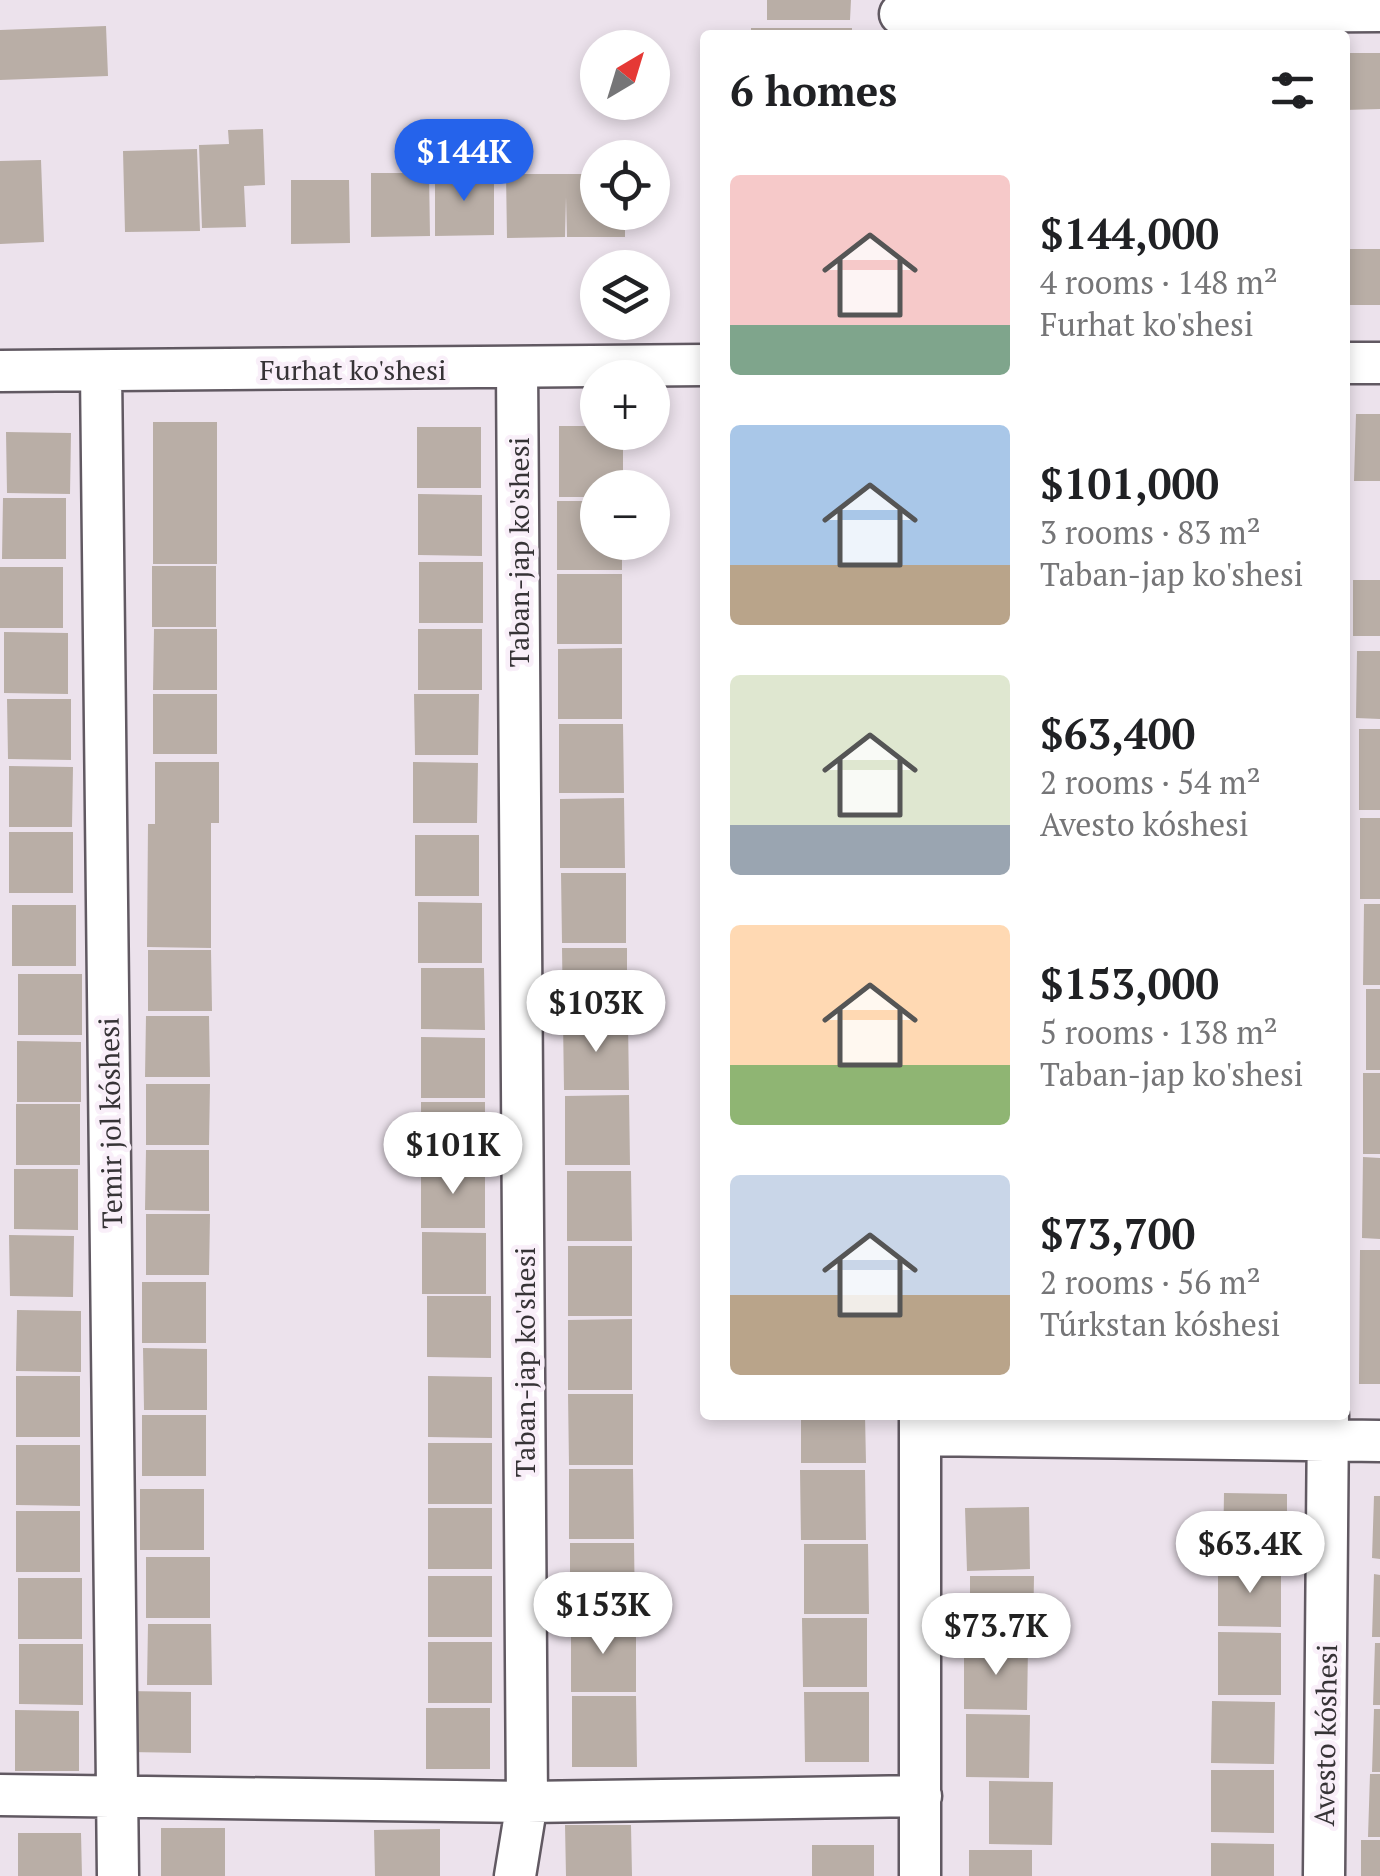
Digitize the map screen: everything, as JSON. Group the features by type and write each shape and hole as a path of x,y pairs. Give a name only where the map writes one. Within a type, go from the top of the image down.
{"street":[{"path":"900,16 1380,11"},
{"path":"1350,363 1380,363"},
{"name":"Furhat ko'shesi","path":"0,371 700,365"},
{"name":"Taban-jap ko'shesi","path":"515,1876 527,1802 517,368"},
{"name":"Temir jol kóshesi","path":"101,371 118,1876"},
{"path":"920,1876 920,1425 1328,1428 1380,1441"},
{"name":"Avesto kóshesi","path":"1324,1876 1328,1428"},
{"path":"0,1795 527,1802 920,1796"}],"building":[{"path":"767,0 851,0 850,20 767,20"},
{"path":"106,26 108,76 0,80 0,30"},
{"path":"751,28 852,28 852,30"},
{"path":"1350,53 1380,53 1380,109 1350,110"},
{"path":"263,129 265,185 244,186 246,227 202,228 199,145 229,144 228,130"},
{"path":"197,149 200,231 125,232 123,151"},
{"path":"41,160 44,242 0,244 0,161"},
{"path":"435,172 494,172 494,235 435,236"},
{"path":"371,173 429,173 430,236 371,237"},
{"path":"506,174 580,174 580,230 625,230 625,237 567,237 566,197 565,237 507,238"},
{"path":"291,180 349,180 350,243 291,244"},
{"path":"1350,249 1380,249 1380,305 1350,305"},
{"path":"1356,414 1380,414 1380,481 1354,481"},
{"path":"153,422 217,422 217,564 153,564"},
{"path":"559,426 580,426 580,450 623,450 623,470 580,470 580,497 559,497"},
{"path":"417,427 481,427 481,488 417,488"},
{"path":"6,432 71,433 70,494 7,493"},
{"path":"418,494 482,495 482,556 418,555"},
{"path":"3,498 66,498 66,559 2,559"},
{"path":"557,501 580,501 580,560 622,560 622,570 557,570"},
{"path":"419,562 483,562 483,623 419,623"},
{"path":"152,566 216,566 216,627 152,627"},
{"path":"0,567 63,567 63,628 0,628"},
{"path":"557,574 622,574 622,644 557,644"},
{"path":"1353,580 1380,580 1380,636 1353,636"},
{"path":"154,629 217,629 217,690 153,690"},
{"path":"418,629 482,629 482,690 418,690"},
{"path":"4,632 68,633 68,694 4,693"},
{"path":"622,648 622,719 558,719 558,649"},
{"path":"1357,651 1380,651 1380,719 1356,718"},
{"path":"153,694 217,694 217,754 153,754"},
{"path":"414,694 479,694 478,755 415,755"},
{"path":"7,699 71,699 71,760 8,759"},
{"path":"559,724 623,724 624,793 559,793"},
{"path":"1359,729 1380,729 1380,810 1359,810"},
{"path":"155,762 219,762 219,823 211,823 211,948 147,947 148,824 155,824"},
{"path":"413,762 478,763 477,823 413,823"},
{"path":"9,766 73,767 72,827 9,827"},
{"path":"624,798 625,868 560,868 560,799"},
{"path":"1360,818 1380,818 1380,899 1360,899"},
{"path":"9,832 73,832 73,893 9,893"},
{"path":"415,835 479,835 479,896 415,896"},
{"path":"561,873 626,873 626,943 562,943"},
{"path":"418,902 482,903 482,963 418,963"},
{"path":"1364,904 1380,904 1380,985 1363,985"},
{"path":"12,905 76,905 76,966 12,966"},
{"path":"562,948 627,948 627,1017 563,1018"},
{"path":"148,950 211,950 212,1011 148,1011"},
{"path":"421,968 484,968 485,1030 421,1029"},
{"path":"18,974 82,974 82,1035 18,1035"},
{"path":"1366,989 1380,989 1380,1070 1366,1070"},
{"path":"146,1016 209,1016 210,1077 145,1077"},
{"path":"563,1020 628,1021 629,1090 564,1090"},
{"path":"421,1037 485,1038 485,1098 421,1098"},
{"path":"17,1041 81,1042 81,1102 17,1102"},
{"path":"1363,1073 1380,1073 1380,1154 1363,1154"},
{"path":"146,1084 210,1084 209,1145 146,1145"},
{"path":"629,1095 630,1165 565,1165 565,1096"},
{"path":"421,1102 485,1102 485,1163 421,1163"},
{"path":"16,1104 80,1104 80,1165 16,1165"},
{"path":"146,1150 209,1150 209,1211 145,1210"},
{"path":"1363,1157 1380,1158 1380,1239 1362,1238"},
{"path":"421,1167 485,1167 485,1228 421,1228"},
{"path":"14,1169 78,1169 78,1230 14,1229"},
{"path":"567,1171 631,1171 632,1241 567,1241"},
{"path":"146,1214 210,1214 209,1275 146,1275"},
{"path":"422,1232 486,1233 486,1294 422,1294"},
{"path":"9,1235 74,1236 73,1297 10,1296"},
{"path":"568,1246 632,1246 632,1316 568,1316"},
{"path":"1360,1250 1380,1250 1380,1384 1359,1384"},
{"path":"142,1282 206,1282 206,1343 142,1343"},
{"path":"427,1296 491,1296 491,1358 427,1357"},
{"path":"17,1310 81,1311 81,1372 16,1371"},
{"path":"632,1319 632,1390 568,1390 568,1320"},
{"path":"143,1348 207,1349 207,1410 144,1410"},
{"path":"16,1376 80,1376 80,1437 16,1437"},
{"path":"428,1376 492,1377 492,1438 428,1437"},
{"path":"568,1394 633,1394 633,1465 569,1465"},
{"path":"142,1415 206,1415 206,1476 142,1476"},
{"path":"801,1420 865,1420 866,1463 801,1463"},
{"path":"428,1443 492,1443 492,1504 428,1504"},
{"path":"16,1445 80,1445 80,1506 16,1505"},
{"path":"569,1469 633,1469 634,1539 569,1539"},
{"path":"800,1470 865,1470 866,1540 801,1540"},
{"path":"140,1489 204,1489 204,1550 140,1550"},
{"path":"1224,1493 1287,1494 1287,1557 1223,1556"},
{"path":"1374,1496 1380,1496 1380,1559 1372,1558"},
{"path":"1029,1507 1030,1569 967,1571 965,1508"},
{"path":"428,1508 492,1508 492,1569 428,1569"},
{"path":"16,1511 80,1511 80,1572 16,1572"},
{"path":"570,1543 634,1543 635,1614 570,1614"},
{"path":"804,1544 868,1544 869,1614 804,1614"},
{"path":"146,1557 210,1557 210,1618 146,1618"},
{"path":"1218,1564 1281,1565 1281,1627 1218,1626"},
{"path":"1374,1574 1380,1575 1380,1637 1372,1637"},
{"path":"428,1576 492,1576 492,1637 428,1637"},
{"path":"970,1576 1034,1576 1033,1639 970,1638"},
{"path":"18,1578 82,1578 82,1639 18,1639"},
{"path":"802,1618 867,1618 867,1687 803,1687"},
{"path":"571,1621 636,1622 636,1692 571,1692"},
{"path":"148,1624 211,1624 212,1685 147,1685"},
{"path":"1218,1632 1281,1633 1281,1695 1218,1695"},
{"path":"428,1642 492,1642 492,1703 428,1703"},
{"path":"1375,1643 1380,1643 1380,1705 1373,1705"},
{"path":"19,1644 83,1644 83,1705 19,1704"},
{"path":"964,1647 1028,1647 1027,1710 964,1709"},
{"path":"127,1691 191,1692 191,1753 128,1752"},
{"path":"804,1692 869,1692 869,1762 805,1762"},
{"path":"572,1696 636,1696 637,1767 572,1767"},
{"path":"1212,1701 1275,1702 1274,1764 1211,1763"},
{"path":"426,1708 490,1708 490,1769 426,1769"},
{"path":"1374,1709 1380,1709 1380,1772 1372,1772"},
{"path":"15,1710 79,1711 79,1771 15,1771"},
{"path":"966,1714 1030,1715 1029,1778 966,1777"},
{"path":"1211,1770 1274,1770 1274,1833 1211,1832"},
{"path":"1370,1774 1380,1774 1380,1837 1368,1837"},
{"path":"989,1781 1053,1782 1052,1845 989,1844"},
{"path":"565,1825 631,1825 632,1876 566,1876"},
{"path":"161,1828 225,1828 225,1876 161,1876"},
{"path":"440,1829 440,1876 375,1876 374,1830"},
{"path":"18,1833 81,1833 82,1876 18,1876"},
{"path":"1361,1840 1380,1840 1380,1876 1361,1876"},
{"path":"1211,1843 1274,1844 1274,1876 1211,1876"},
{"path":"812,1845 874,1845 874,1876 812,1876"},
{"path":"969,1850 1032,1850 1032,1876 969,1876"}]}
